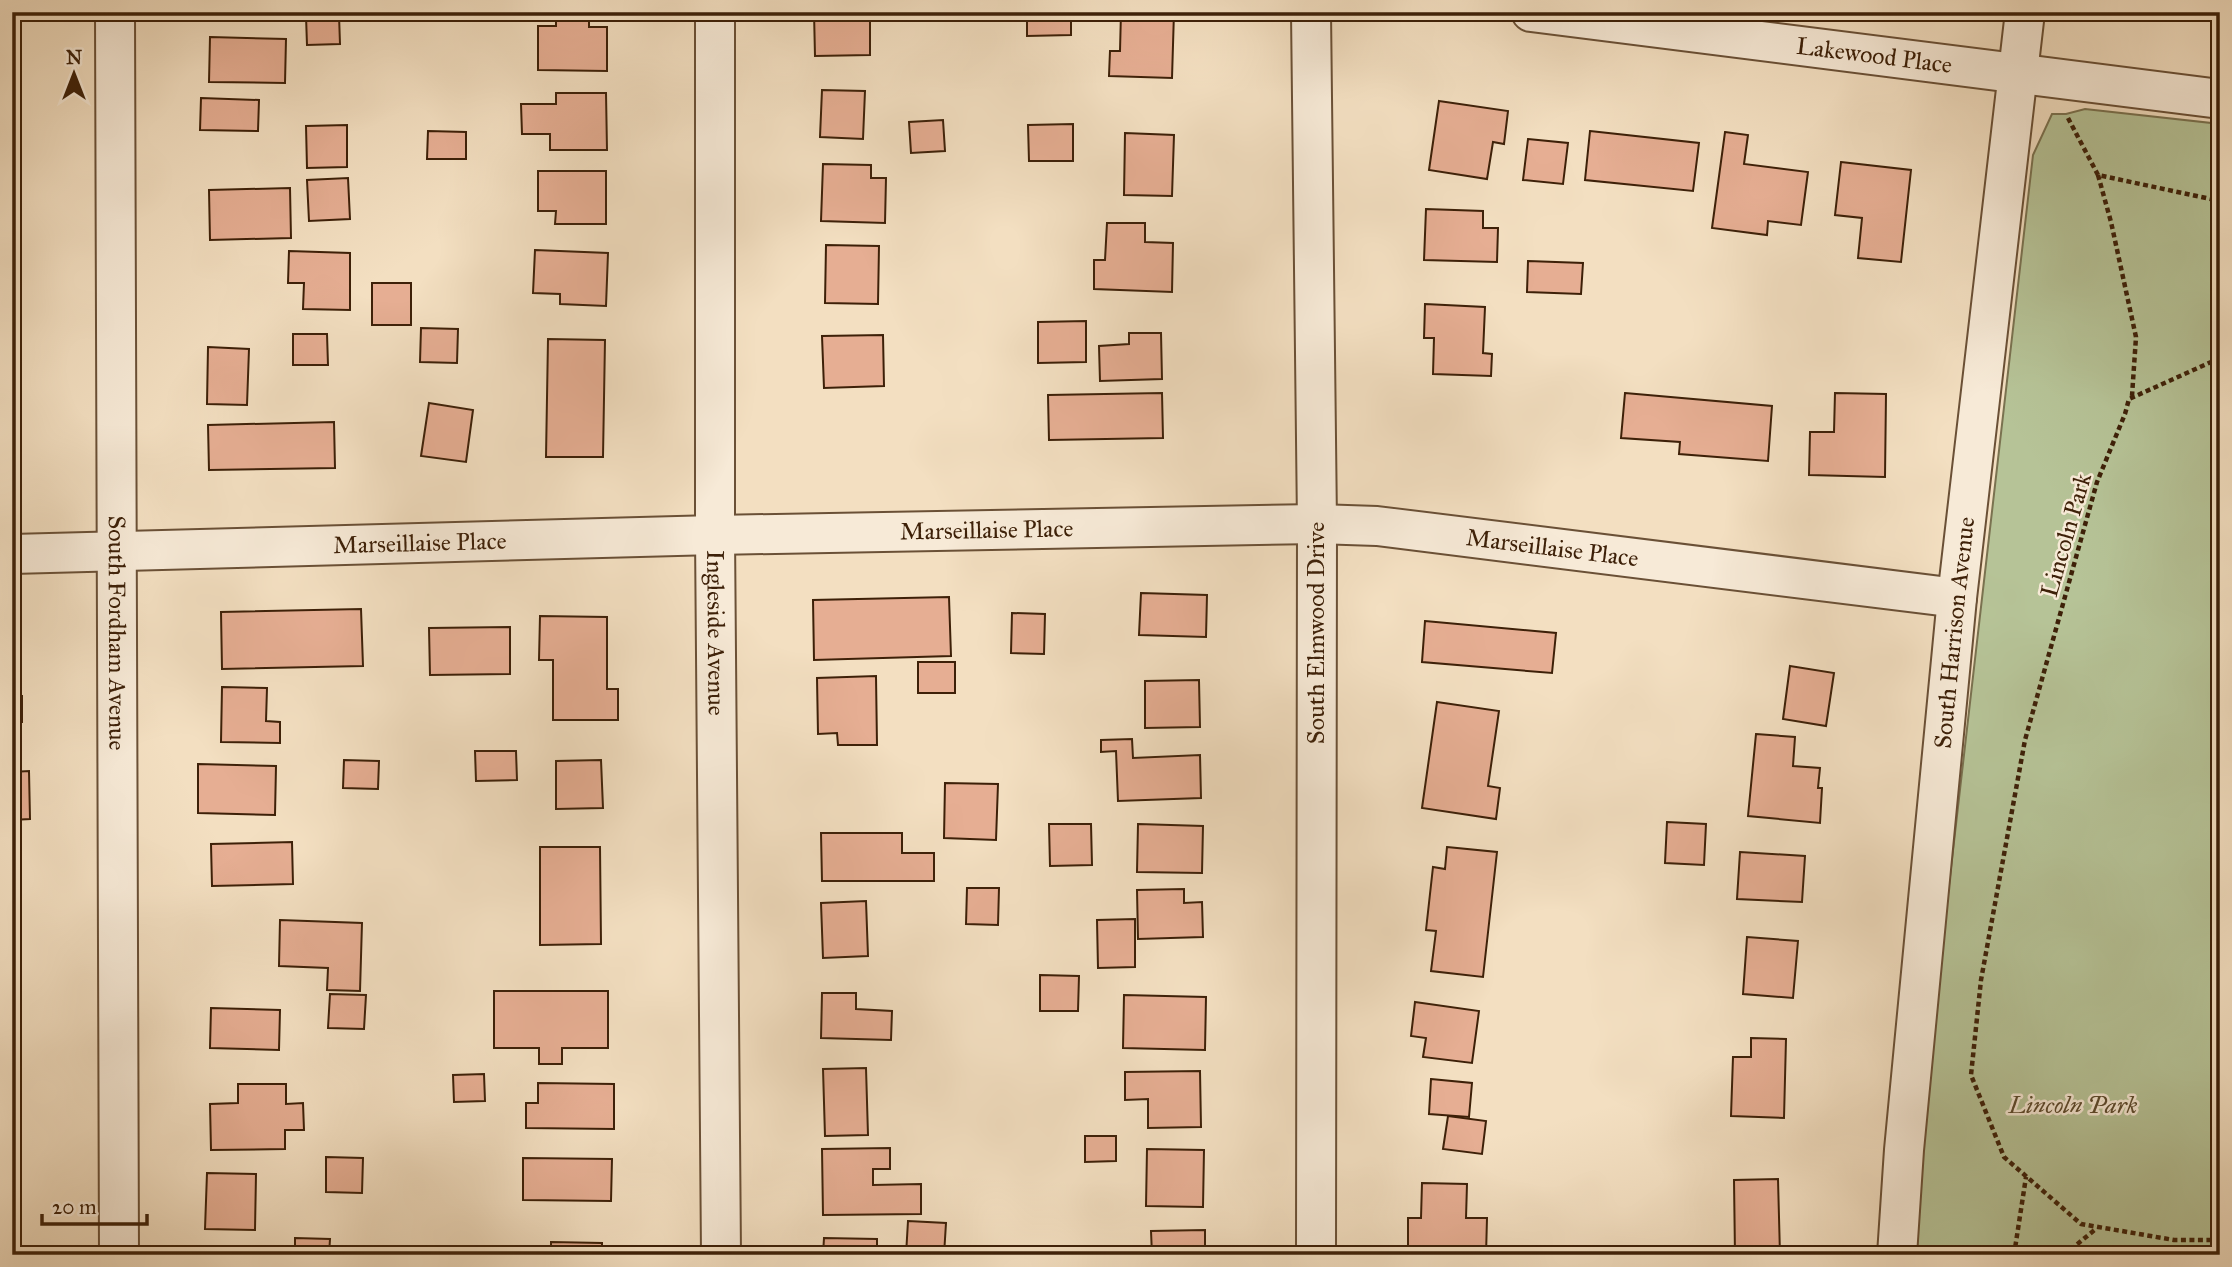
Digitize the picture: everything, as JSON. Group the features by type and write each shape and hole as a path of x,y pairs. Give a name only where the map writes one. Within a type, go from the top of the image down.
{"street":[{"name":"South Fordham Avenue","path":"116,12 119,1255"},
{"name":"Ingleside Avenue","path":"715,12 721,1255"},
{"name":"South Elmwood Drive","path":"1311,12 1317,524 1316,1255"},
{"name":"Lakewood Place","path":"1531,12 2220,99"},
{"name":"South Harrison Avenue","path":"1897,1255 1904,1150 1957,598 2025,12"},
{"name":"Marseillaise Place","path":"12,554 716,535 1317,524 1391,528 1957,598"}],"path":[{"name":"Lincoln Park","path":"2066,114 2098,175 2111,222 2136,337 2132,396 2097,482 2025,740 1980,980 1971,1075 2004,1157 2081,1224 2174,1240 2220,1240"},
{"path":"2098,175 2220,201"},
{"path":"2132,396 2220,358"},
{"path":"2014,1255 2026,1176"},
{"path":"2064,1255 2097,1227"}],"green space":[{"name":"Lincoln Park","path":"2085,109 2220,124 2220,1255 1913,1255 1916,1172 2033,155 2052,114"}],"building":[{"path":"556,12 589,12 589,27 607,27 607,71 538,70 538,26 556,26"},
{"path":"814,12 870,12 870,55 815,56"},
{"path":"1027,12 1071,12 1071,35 1027,36"},
{"path":"1121,12 1174,12 1172,78 1109,76 1110,51 1120,51"},
{"path":"339,15 340,44 307,45 306,16"},
{"path":"210,37 286,39 285,83 209,82"},
{"path":"822,90 865,91 863,139 820,137"},
{"path":"556,93 606,93 607,150 550,150 550,134 522,134 521,104 556,104"},
{"path":"201,98 259,100 258,131 200,130"},
{"path":"1439,101 1508,111 1504,144 1493,142 1487,179 1429,170"},
{"path":"943,120 945,151 911,153 909,122"},
{"path":"1073,124 1073,161 1029,161 1028,125"},
{"path":"347,125 347,167 307,168 306,126"},
{"path":"428,131 466,132 466,159 427,159"},
{"path":"1590,131 1699,143 1693,191 1585,180"},
{"path":"1725,132 1748,135 1744,164 1808,172 1801,225 1768,221 1767,235 1712,228"},
{"path":"1125,133 1174,135 1172,196 1124,195"},
{"path":"1528,139 1568,143 1563,184 1523,180"},
{"path":"1841,162 1911,170 1901,262 1858,258 1862,218 1835,215"},
{"path":"823,164 871,165 871,178 886,178 885,223 821,221"},
{"path":"538,171 606,171 606,224 555,224 556,211 538,211"},
{"path":"348,178 350,219 309,221 307,180"},
{"path":"290,188 291,238 210,240 209,190"},
{"path":"1426,209 1483,211 1483,228 1498,228 1497,262 1424,260"},
{"path":"1107,223 1145,223 1145,242 1173,243 1172,292 1094,289 1094,260 1105,260"},
{"path":"826,245 879,246 878,304 825,303"},
{"path":"535,250 608,253 606,306 560,304 560,294 533,293"},
{"path":"289,251 350,253 350,310 303,309 304,283 288,283"},
{"path":"1528,261 1583,263 1581,294 1527,292"},
{"path":"372,283 411,283 411,325 372,325"},
{"path":"1425,304 1485,307 1483,353 1492,354 1491,376 1433,374 1434,338 1424,338"},
{"path":"1086,321 1086,362 1038,363 1038,322"},
{"path":"421,328 458,329 457,363 420,362"},
{"path":"1129,333 1161,333 1162,379 1100,381 1099,346 1129,344"},
{"path":"293,334 327,334 328,365 293,365"},
{"path":"883,335 884,386 824,388 822,336"},
{"path":"548,339 605,340 603,457 546,457"},
{"path":"208,347 249,349 247,405 207,404"},
{"path":"1162,393 1163,438 1049,440 1048,395"},
{"path":"1625,393 1772,406 1768,461 1679,454 1680,442 1621,438"},
{"path":"1835,393 1886,394 1885,477 1809,475 1810,432 1834,432"},
{"path":"429,403 473,410 466,462 421,456"},
{"path":"334,422 335,468 209,470 208,425"},
{"path":"12,425 17,425 19,474 12,474"},
{"path":"1141,593 1207,595 1206,637 1139,635"},
{"path":"949,597 951,656 814,660 813,600"},
{"path":"361,609 363,666 222,669 221,612"},
{"path":"1012,613 1045,614 1044,654 1011,653"},
{"path":"540,616 607,617 607,689 618,689 618,720 553,720 553,660 539,660"},
{"path":"1425,621 1556,633 1552,673 1422,662"},
{"path":"510,627 510,674 430,675 429,628"},
{"path":"918,662 955,662 955,693 918,693"},
{"path":"1790,666 1834,673 1826,726 1783,719"},
{"path":"876,676 877,745 838,745 837,733 818,734 817,678"},
{"path":"1199,680 1200,727 1145,728 1145,681"},
{"path":"222,687 267,688 266,721 280,722 280,743 221,742"},
{"path":"12,696 22,696 22,722 12,722"},
{"path":"1437,702 1499,711 1488,786 1500,788 1496,819 1422,808"},
{"path":"1756,734 1795,737 1793,766 1820,768 1820,823 1748,816"},
{"path":"1132,739 1133,758 1200,755 1201,798 1118,801 1116,751 1101,752 1101,740"},
{"path":"475,751 516,751 517,780 476,781"},
{"path":"344,760 379,761 378,789 343,788"},
{"path":"601,760 603,808 556,809 556,761"},
{"path":"198,764 276,766 275,815 198,813"},
{"path":"29,771 30,819 12,820 12,772"},
{"path":"945,783 998,784 996,840 944,838"},
{"path":"1667,822 1706,824 1704,865 1665,863"},
{"path":"1049,824 1091,824 1092,865 1050,866"},
{"path":"1138,824 1203,826 1202,873 1137,872"},
{"path":"821,833 902,833 902,853 934,853 934,881 822,881"},
{"path":"292,842 293,884 212,886 211,844"},
{"path":"540,847 600,847 601,944 540,945"},
{"path":"1447,847 1497,852 1483,977 1431,971 1436,931 1426,930 1433,867 1445,869"},
{"path":"1740,852 1805,856 1802,902 1737,899"},
{"path":"967,888 999,888 998,925 966,924"},
{"path":"1184,889 1184,903 1202,902 1203,937 1138,939 1137,890"},
{"path":"866,901 868,956 823,958 821,903"},
{"path":"1135,919 1135,967 1098,968 1097,920"},
{"path":"280,920 362,923 360,991 327,990 328,968 279,966"},
{"path":"1747,937 1798,941 1793,998 1743,994"},
{"path":"1040,975 1079,976 1078,1011 1040,1011"},
{"path":"494,991 608,991 608,1048 562,1048 562,1064 539,1064 539,1048 494,1048"},
{"path":"822,993 856,993 856,1009 892,1011 891,1040 821,1038"},
{"path":"330,994 366,995 364,1029 328,1028"},
{"path":"1124,995 1206,997 1205,1050 1123,1048"},
{"path":"1415,1002 1479,1011 1472,1063 1423,1057 1426,1038 1411,1036"},
{"path":"211,1008 280,1010 279,1050 210,1048"},
{"path":"12,1017 16,1017 15,1075 12,1075"},
{"path":"1751,1038 1786,1039 1784,1118 1731,1116 1733,1057 1751,1057"},
{"path":"866,1068 868,1135 825,1136 823,1069"},
{"path":"1200,1071 1201,1127 1148,1128 1148,1099 1125,1100 1125,1072"},
{"path":"484,1074 485,1101 454,1102 453,1075"},
{"path":"1431,1079 1472,1083 1469,1117 1429,1114"},
{"path":"538,1083 614,1084 614,1129 526,1128 526,1103 538,1103"},
{"path":"238,1084 286,1084 286,1104 303,1103 304,1130 285,1130 285,1149 211,1150 210,1104 238,1103"},
{"path":"14,1100 16,1152 12,1152"},
{"path":"1448,1116 1486,1121 1482,1154 1443,1149"},
{"path":"1085,1136 1116,1136 1116,1161 1085,1162"},
{"path":"890,1148 890,1169 873,1169 873,1185 921,1184 921,1214 823,1215 822,1149"},
{"path":"1147,1149 1204,1150 1203,1207 1146,1206"},
{"path":"326,1157 363,1158 362,1193 326,1192"},
{"path":"523,1158 612,1159 611,1201 523,1200"},
{"path":"207,1173 256,1174 255,1230 205,1229"},
{"path":"12,1177 15,1177 15,1238 12,1238"},
{"path":"1778,1179 1780,1255 1735,1255 1734,1180"},
{"path":"1422,1183 1467,1184 1466,1218 1487,1218 1486,1255 1408,1255 1408,1218 1421,1218"},
{"path":"908,1221 946,1223 944,1255 906,1255"},
{"path":"1205,1230 1205,1255 1152,1255 1151,1231"},
{"path":"295,1238 330,1239 329,1255 295,1255"},
{"path":"824,1238 877,1239 877,1255 823,1255"},
{"path":"551,1242 602,1243 602,1255 551,1255"},
{"path":"257,1253 257,1255 209,1255"}]}
